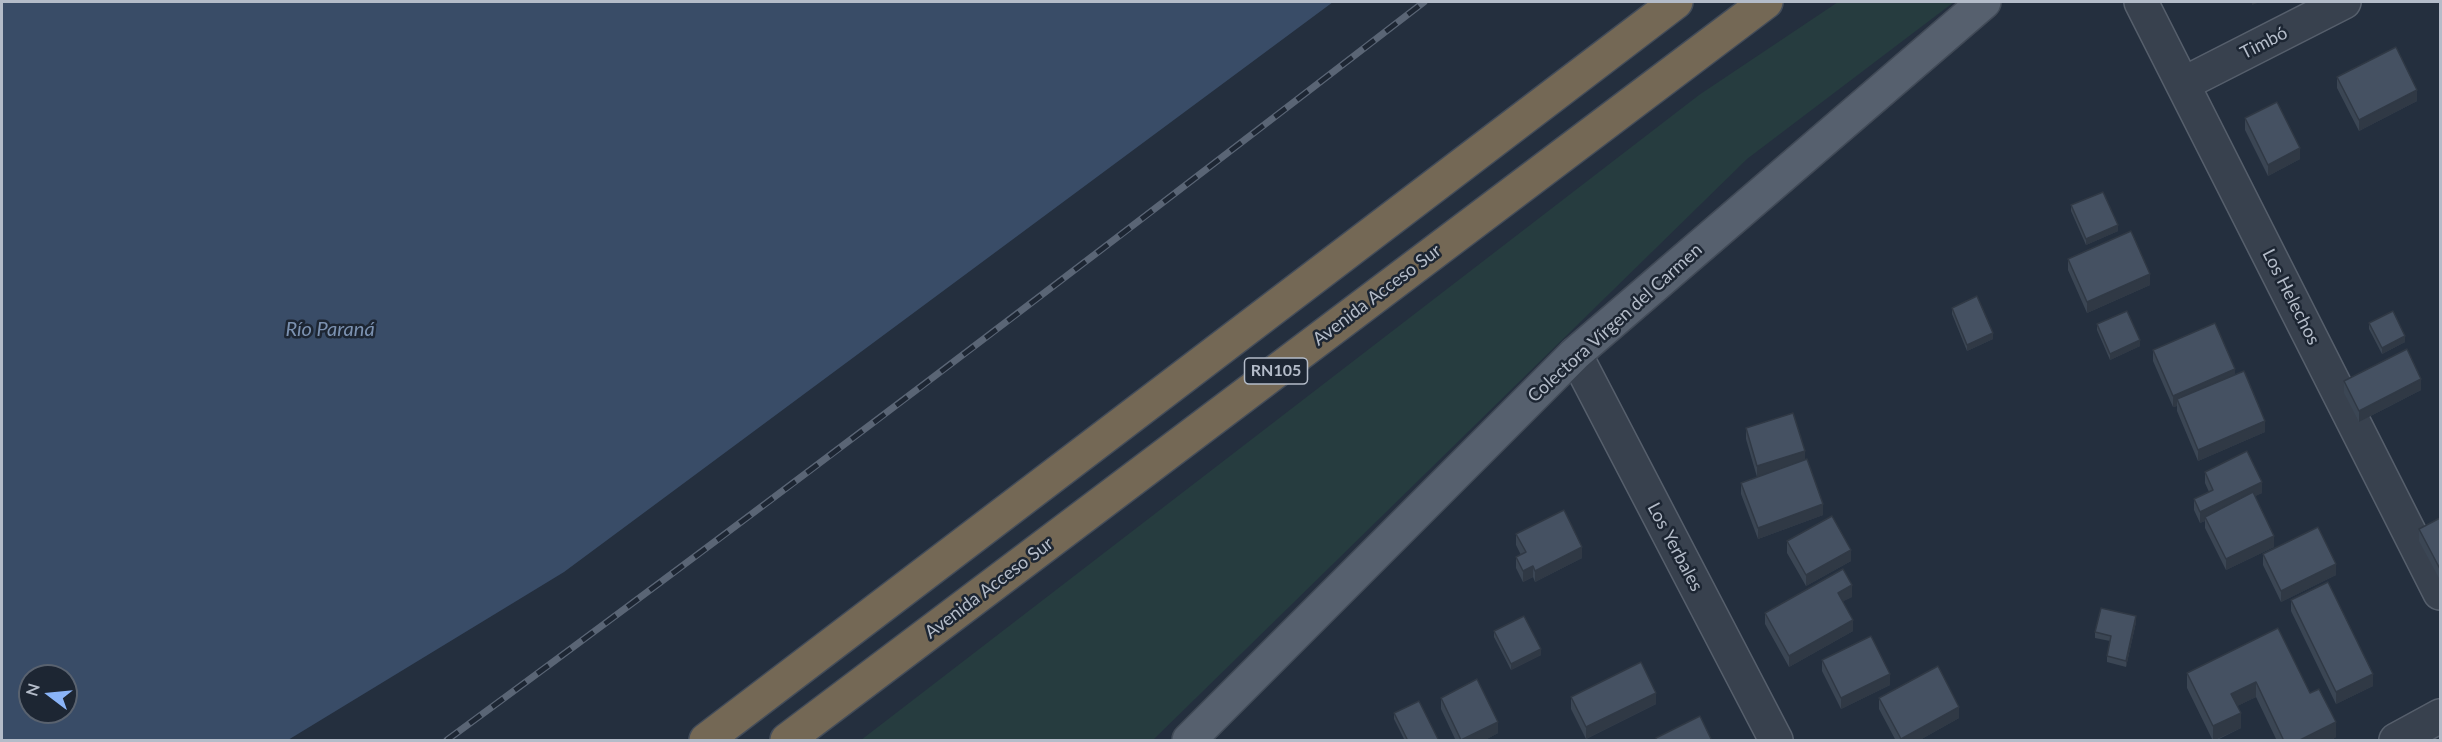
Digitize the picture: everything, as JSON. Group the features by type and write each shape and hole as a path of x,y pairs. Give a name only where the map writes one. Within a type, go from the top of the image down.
{"highway":[{"name":"RN105","path":"706,741 1676,2"},
{"name":"Avenida Acceso Sur","path":"787,741 1766,2"}],"main road":[{"name":"Colectora Vírgen del Carmen","path":"1189,741 1575,354 1984,2"}],"street":[{"name":"Los Helechos","path":"2142,2 2440,592"},
{"name":"Timbó","path":"2183,84 2344,2"},
{"name":"Los Yerbales","path":"1575,354 1776,741"},
{"path":"2396,741 2440,717"}],"green space":[{"path":"1838,2 1954,2 1747,159 1153,740 861,740 1699,95"}],"water":[{"name":"Río Paraná","path":"2,2 1333,2 564,572 288,740 2,740"}],"building":[{"path":"2396,47 2417,90 2359,120 2337,77"},
{"path":"2277,102 2300,148 2268,165 2245,118"},
{"path":"2103,192 2118,225 2086,239 2071,205"},
{"path":"2131,231 2150,274 2087,302 2068,259"},
{"path":"1977,296 1993,333 1967,345 1952,308"},
{"path":"2127,311 2140,340 2110,354 2097,324"},
{"path":"2393,311 2405,336 2382,348 2369,323"},
{"path":"2215,323 2235,369 2173,396 2153,350"},
{"path":"2407,349 2421,379 2359,411 2344,381"},
{"path":"2244,371 2265,421 2198,450 2177,399"},
{"path":"1793,413 1805,451 1757,466 1746,428"},
{"path":"2247,451 2262,482 2200,512 2194,499 2213,490 2205,472"},
{"path":"1807,459 1823,504 1758,528 1741,483"},
{"path":"2253,492 2274,536 2226,559 2205,517"},
{"path":"1564,510 1582,547 1535,571 1533,566 1523,571 1516,557 1526,552 1516,534"},
{"path":"1832,516 1851,550 1806,575 1787,541"},
{"path":"2440,518 2440,569 2419,529"},
{"path":"2318,527 2336,564 2281,591 2263,554"},
{"path":"1843,569 1852,585 1838,593 1853,620 1789,656 1765,613"},
{"path":"2328,582 2373,674 2336,692 2291,600"},
{"path":"2101,608 2136,616 2126,661 2107,656 2111,636 2095,632"},
{"path":"1524,616 1541,649 1511,664 1494,631"},
{"path":"2278,628 2310,693 2319,689 2336,722 2298,741 2284,741 2256,682 2231,694 2241,713 2213,726 2187,673"},
{"path":"1871,636 1890,674 1841,698 1822,660"},
{"path":"1641,662 1656,693 1586,727 1571,697"},
{"path":"1938,666 1959,707 1901,739 1879,698"},
{"path":"1477,679 1498,722 1461,740 1441,698"},
{"path":"1419,701 1439,741 1408,741 1394,713"},
{"path":"1700,716 1712,741 1657,741 1656,738"}],"railway":[{"path":"447,740 938,374 1424,2"}]}
